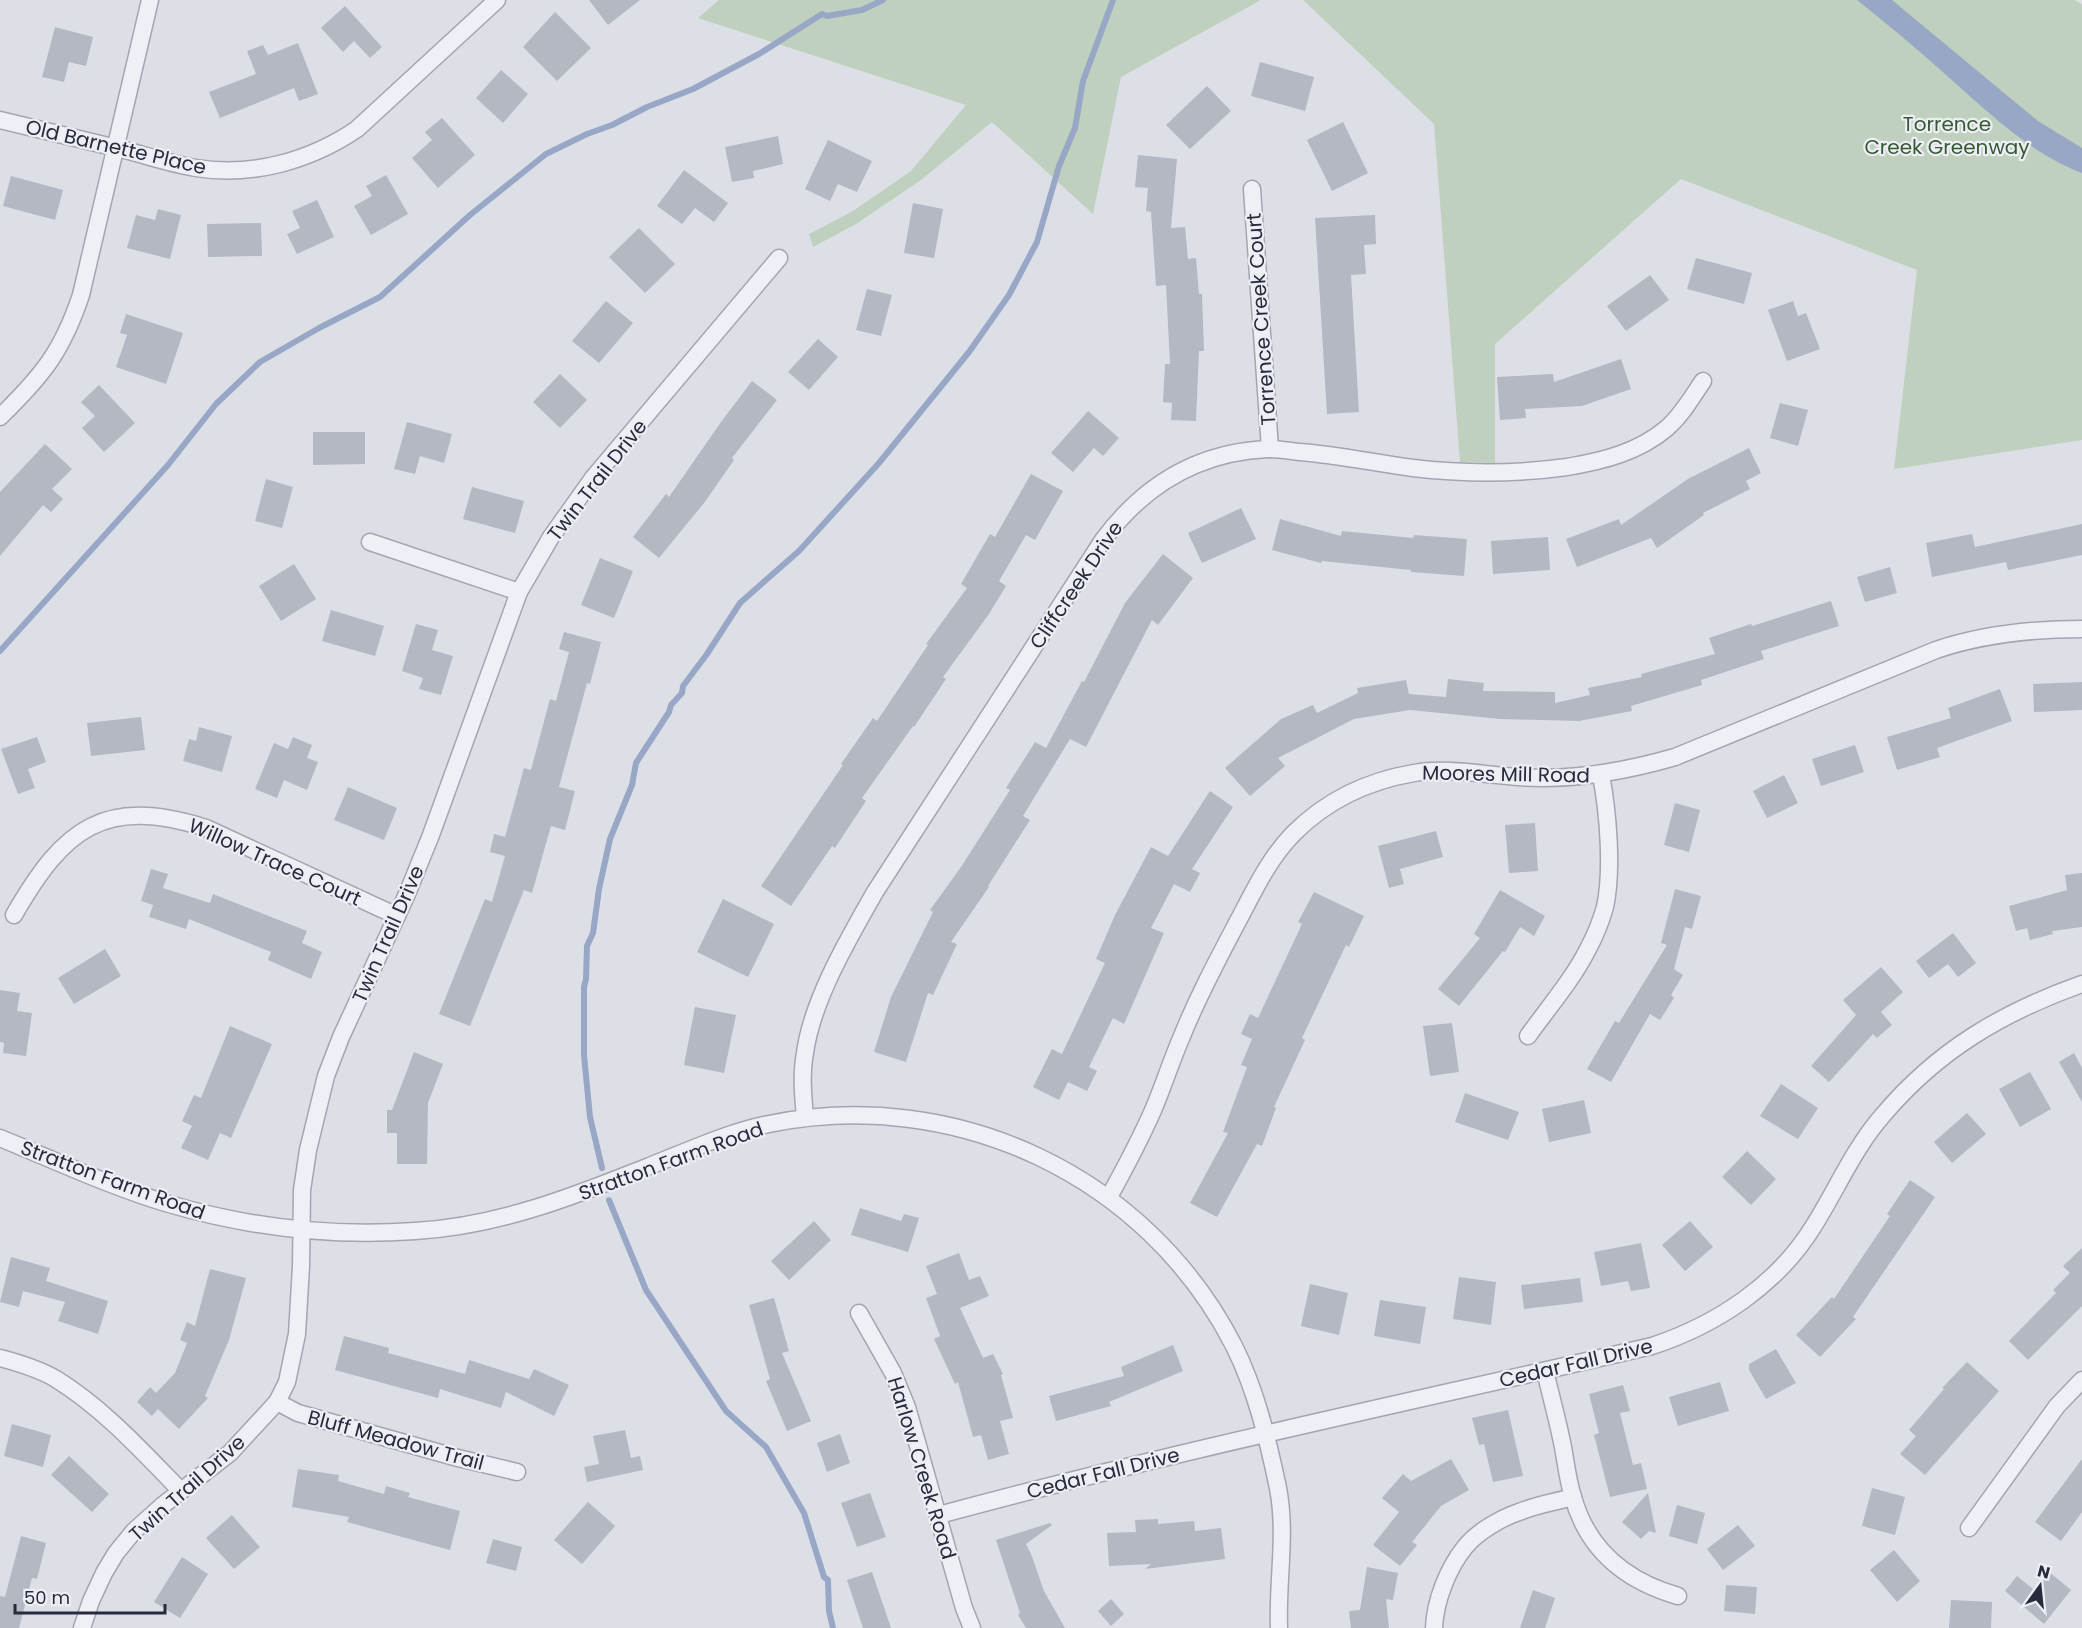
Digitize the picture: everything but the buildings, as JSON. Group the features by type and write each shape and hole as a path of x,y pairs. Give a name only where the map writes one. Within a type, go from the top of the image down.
{"street":[{"path":"0,417 44,371 64,339 81,295 150,0"},
{"name":"Old Barnette Place","path":"0,120 215,170 256,169 298,159 339,142 357,129 496,0"},
{"name":"Torrence Creek Court","path":"1252,189 1270,449"},
{"name":"Twin Trail Drive","path":"82,1628 91,1600 116,1553 134,1532 180,1490 201,1477 230,1453 278,1402 287,1382 297,1334 302,1190 308,1150 326,1076 341,1037 397,916 431,835 519,592 550,537 593,478 779,258"},
{"name":"Cliffcreek Drive","path":"805,1117 802,1088 805,1052 812,1021 843,949 875,892 1103,540 1117,521 1147,492 1186,468 1236,453 1270,449 1450,471 1505,472 1588,464 1639,447 1668,428 1703,381"},
{"path":"370,542 519,592"},
{"name":"Moores Mill Road","path":"1109,1197 1154,1108 1204,986 1267,868 1294,833 1322,809 1349,792 1382,779 1416,772 1559,778 1601,775 1637,768 1675,757 1961,641 2014,632 2082,629"},
{"path":"1528,1036 1582,960 1600,923 1605,905 1609,868 1606,798 1601,775"},
{"name":"Willow Trace Court","path":"14,915 57,851 72,838 108,820 147,815 177,819 206,828 397,916"},
{"name":"Cedar Fall Drive","path":"939,1515 1134,1465 1652,1346 1682,1336 1737,1305 1792,1256 1813,1228 1859,1147 1882,1115 1914,1081 1947,1054 1990,1024 2021,1007 2082,984"},
{"name":"Stratton Farm Road","path":"0,1138 165,1203 229,1219 301,1229 379,1233 453,1227 506,1218 563,1201 723,1137 764,1125 805,1117 842,1114 885,1115 942,1124 986,1136 1035,1154 1069,1171 1109,1197 1137,1220 1165,1248 1200,1290 1235,1349 1250,1383 1278,1489 1282,1523 1279,1628"},
{"name":"Harlow Creek Road","path":"859,1313 893,1373 907,1407 964,1608 972,1628"},
{"path":"0,1358 30,1366 55,1378 82,1397 148,1457 180,1490"},
{"path":"1545,1371 1573,1497 1581,1519 1603,1555 1620,1569 1646,1584 1678,1596"},
{"path":"1970,1528 2057,1406 2082,1380"},
{"name":"Bluff Meadow Trail","path":"278,1402 298,1413 458,1458 517,1472"},
{"path":"1434,1628 1442,1590 1465,1546 1496,1523 1519,1512 1573,1497"}],"green space":[{"path":"719,0 1261,0 1121,77 1093,214 992,122 921,180 856,224 813,247 809,234 853,211 911,171 966,105 698,18"},
{"name":"Torrence Creek Greenway","path":"1303,0 2074,0 2082,4 2082,440 1894,469 1917,270 1681,179 1495,344 1495,463 1460,462 1434,124"}],"water":[{"path":"1857,0 1892,0 2038,121 2082,148 2082,173 2044,154 2009,130"}],"waterway":[{"path":"0,651 168,465 216,404 260,362 380,297 470,215 546,154 647,107 693,89 759,54 822,14 827,16 862,10 883,0"},
{"path":"602,1168 590,1117 584,1055 584,987 587,946 593,933 599,889 610,839 632,785 636,763 669,712 671,705 682,693 683,686 740,603 799,551 879,463 969,352 1009,295 1037,242 1059,166 1075,128 1083,81 1113,0"},
{"path":"609,1200 646,1290 726,1411 766,1447 804,1513 824,1577 828,1580 829,1611 833,1628"}]}
